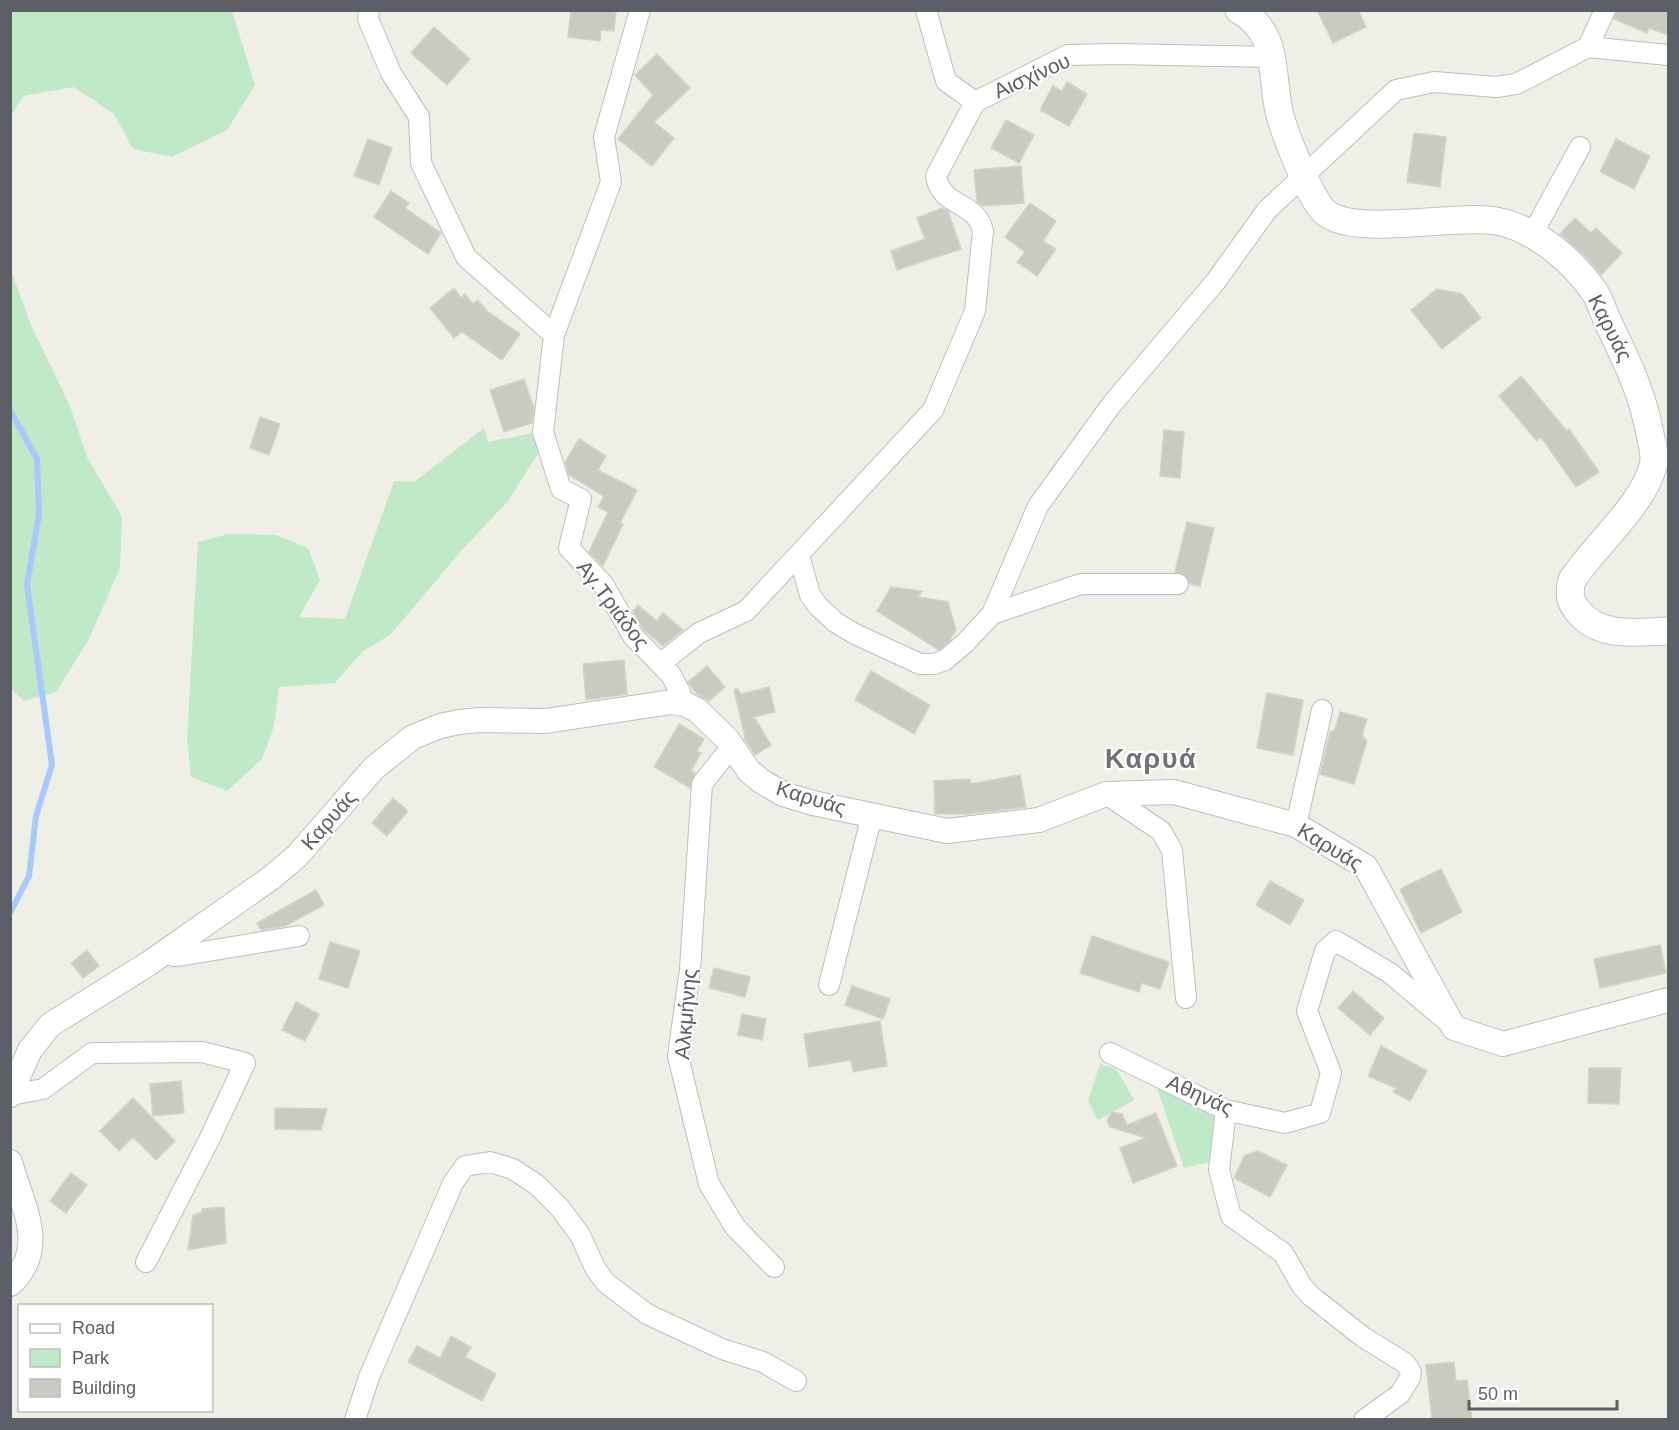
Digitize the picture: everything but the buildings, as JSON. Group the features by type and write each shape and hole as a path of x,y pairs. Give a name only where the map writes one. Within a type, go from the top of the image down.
{"main road":[{"name":"Καρυάς","path":"1239,10 1250,16 1263,30 1272,57 1278,108 1303,175 1320,207 1328,215 1360,223 1388,224 1477,219 1498,221 1532,235 1553,248 1595,293 1645,405 1654,459 1651,472 1634,503 1572,580 1569,596 1585,619 1605,630 1668,631"}],"street":[{"path":"369,10 368,19 391,73 419,117 421,163 466,257 554,335 611,182 604,137 640,10"},
{"name":"Αισχίνου","path":"926,10 946,81 975,102 1068,55 1272,57"},
{"path":"1588,48 1605,10"},
{"path":"799,555 810,595 828,616 855,634 920,664 934,664 945,660 965,643 992,614 1038,506 1112,404 1216,281 1267,210 1396,90 1434,82 1496,87 1516,84 1588,48 1668,55"},
{"path":"660,664 699,633 746,611 933,410 975,311 983,231 981,220 974,213 947,197 938,188 936,176 975,102"},
{"path":"1532,235 1580,147"},
{"name":"Αγ.Τριάδος","path":"554,335 543,432 561,489 581,499 569,548 603,584 627,628 642,647 671,675 677,684 682,703"},
{"path":"992,614 1081,584 1178,584"},
{"name":"Καρυάς","path":"10,1095 30,1050 45,1030 61,1017 216,919 286,867 309,844 374,768 420,733 440,726 470,721 546,721 653,704 682,703 697,710 732,746 749,771 783,794 813,803 947,831 1039,820 1106,794 1174,792 1296,825 1366,867 1454,1028"},
{"path":"1296,825 1322,710"},
{"name":"Αλκμήνης","path":"732,746 702,784 690,969 678,1056 709,1184 735,1227 774,1267"},
{"path":"1106,794 1161,831 1172,850 1186,998"},
{"path":"829,985 872,815"},
{"path":"165,953 174,956 184,955 299,936"},
{"name":"Αθηνάς","path":"1110,1053 1226,1110 1285,1123 1320,1113 1331,1073 1307,1011 1325,951 1336,941 1390,973 1454,1028"},
{"path":"1454,1028 1503,1044 1668,1000"},
{"path":"10,1095 43,1089 92,1053 202,1052 245,1063 209,1140 146,1262"},
{"path":"1226,1110 1219,1170 1231,1216 1283,1253 1302,1286 1316,1301 1363,1336 1405,1363 1411,1372 1400,1394 1364,1419"},
{"path":"10,1162 26,1206 31,1232 25,1264 10,1284"},
{"path":"355,1419 369,1377 453,1183 465,1166 490,1162 513,1169 537,1185 560,1208 580,1235 595,1268 606,1283 647,1314 722,1349 762,1362 796,1381"}],"green space":[{"path":"11,10 232,11 255,85 227,130 172,157 133,149 114,114 74,87 23,96 11,116"},
{"path":"11,271 31,325 70,406 87,457 122,517 120,568 89,639 56,692 24,701 10,688"},
{"path":"484,428 488,442 538,432 542,447 508,501 462,550 390,635 363,651 335,683 279,687 274,726 262,759 227,791 191,777 187,739 198,542 228,534 276,535 308,548 320,580 299,617 345,619 394,481 414,482"},
{"path":"1100,1064 1116,1069 1134,1100 1098,1120 1088,1101"},
{"path":"1156,1085 1215,1110 1209,1162 1184,1168"}],"waterway":[{"path":"10,410 37,459 39,514 27,585 52,765 36,816 29,876 10,913"}],"district":[{"name":"Καρυά","path":"1151,759"}]}
